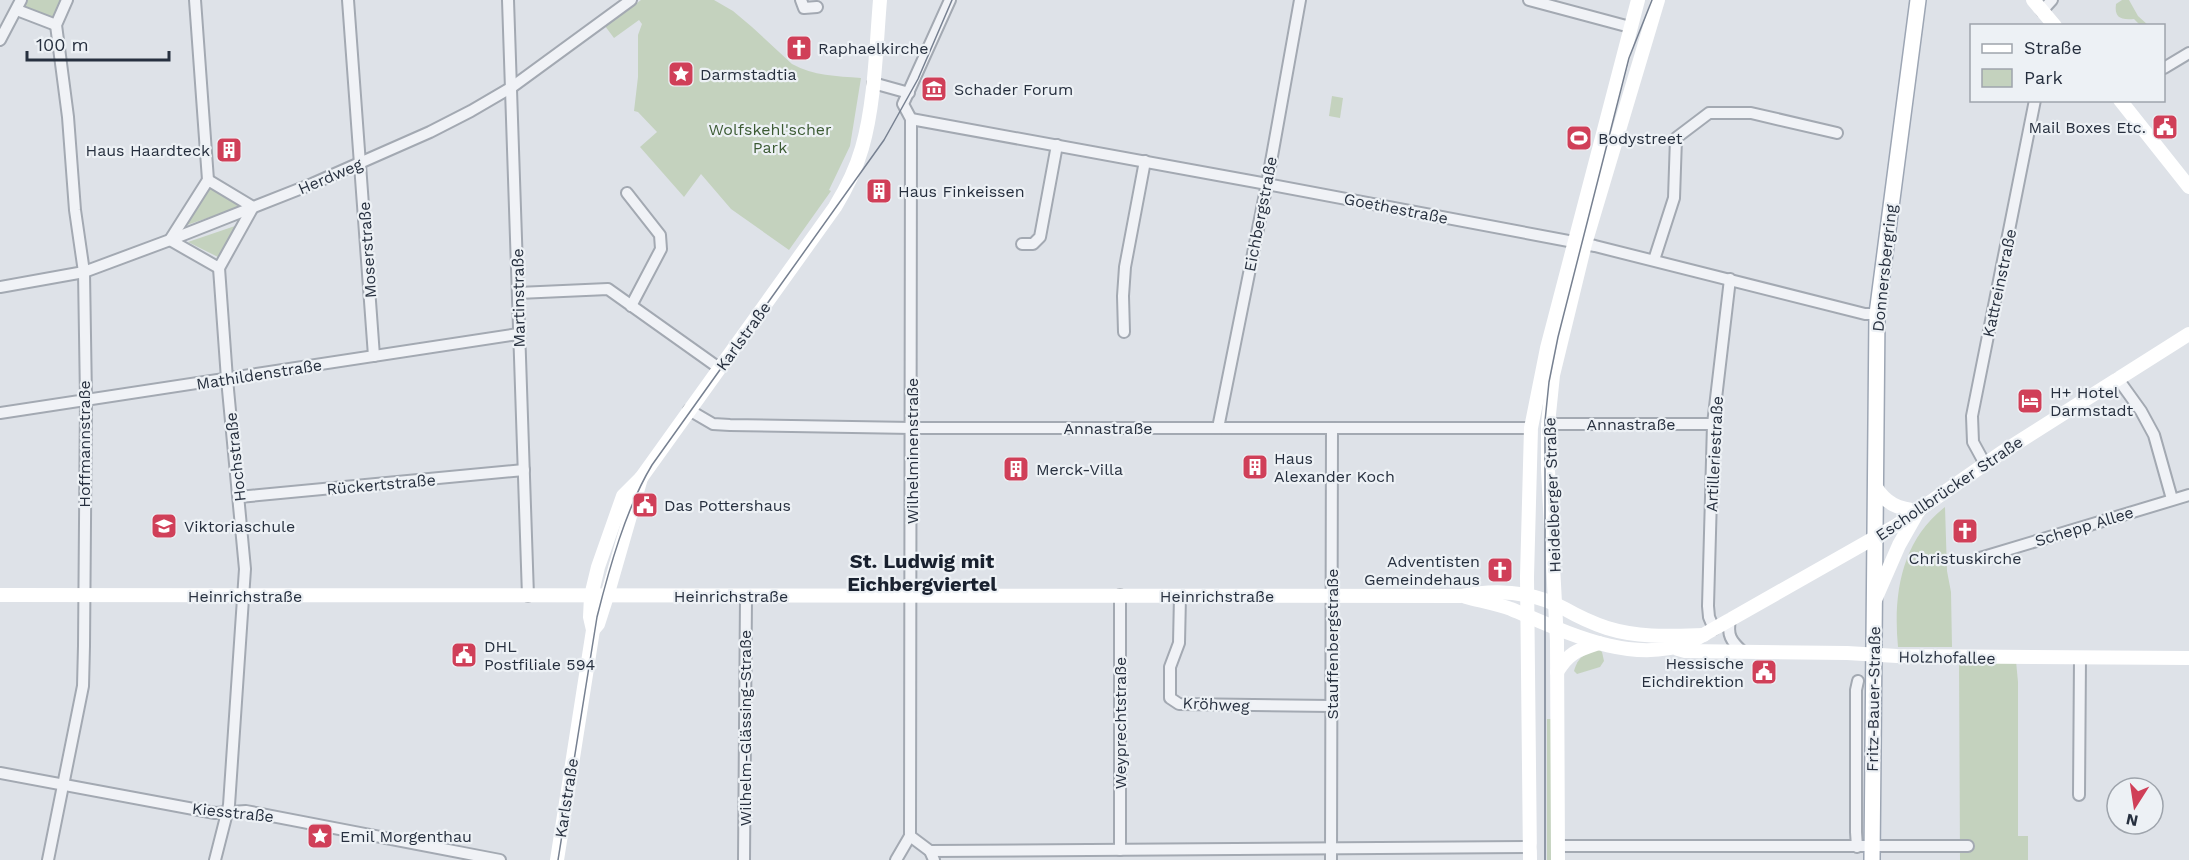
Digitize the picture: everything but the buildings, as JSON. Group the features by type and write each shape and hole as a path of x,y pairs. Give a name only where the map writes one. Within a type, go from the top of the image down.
{"main road":[{"name":"Karlstraße","path":"557,860 593,630 590,617 591,596 598,567 623,496 641,478 835,207 843,192 862,147 873,83 880,0"},
{"name":"Heidelberger Straße","path":"1558,853 1556,627 1548,470 1548,424 1553,375 1580,243 1638,0"},
{"name":"Heidelberger Straße","path":"1530,854 1527,595 1531,428 1538,386 1580,243 1658,0"},
{"name":"Donnersbergring","path":"1874,538 1877,314 1918,0"},
{"path":"2033,0 2053,24"},
{"path":"1630,27 1647,32"},
{"path":"2122,102 2189,187"},
{"name":"Eschollbrücker Straße","path":"1556,627 1625,650 1647,651 1673,648 1689,643 1919,511 1985,464 2189,334"},
{"name":"Karlstraße","path":"593,630 598,624 607,596 641,478"},
{"path":"1874,604 1899,545 1919,511 1889,503 1875,486"},
{"name":"Fritz-Bauer-Straße","path":"1867,851 1874,655 1874,538"},
{"name":"Heinrichstraße","path":"0,595 1461,596 1485,591 1504,591 1527,595 1555,605"},
{"name":"Heinrichstraße","path":"1461,596 1510,609 1556,627"},
{"name":"Eschollbrücker Straße","path":"1555,605 1594,624 1627,633 1665,636 1709,632"},
{"path":"1557,672 1564,660 1574,652 1599,643"},
{"name":"Holzhofallee","path":"1673,648 1685,651 1874,655 2189,658"}],"street":[{"path":"0,40 19,5 56,25 67,0"},
{"path":"195,0 208,180 170,240 219,268 254,207 208,180"},
{"name":"Moserstraße","path":"348,0 374,356"},
{"name":"Martinstraße","path":"508,0 528,596"},
{"path":"801,0 804,8 817,7"},
{"path":"873,83 909,93 950,0"},
{"name":"Eichbergstraße","path":"1218,428 1267,183 1300,0"},
{"path":"1529,0 1630,27"},
{"path":"2042,11 2052,0"},
{"name":"Herdweg","path":"0,288 84,272 360,164 450,122 512,87 624,2"},
{"name":"Hoffmannstraße","path":"48,860 83,686 86,399 84,272 75,210 68,117 56,25"},
{"path":"2165,67 2189,53"},
{"name":"Wilhelminenstraße","path":"909,93 903,104 911,119 910,836"},
{"name":"Kattreinstraße","path":"1985,464 1973,442 1972,416 2036,102"},
{"path":"1654,260 1674,198 1676,138 1709,113 1751,113 1837,132"},
{"name":"Goethestraße","path":"911,119 1267,183 1580,243 1865,314 1877,314"},
{"path":"1022,244 1033,244 1040,237 1058,145"},
{"path":"1124,332 1125,267 1145,161"},
{"path":"627,193 660,235 661,249 632,306"},
{"name":"Hochstraße","path":"215,860 228,812 245,569 219,268"},
{"name":"Artilleriestraße","path":"1709,632 1713,424 1730,279"},
{"path":"518,293 608,289 719,368"},
{"name":"Mathildenstraße","path":"0,413 518,334"},
{"path":"2118,379 2141,411 2154,435 2172,500"},
{"name":"Annastraße","path":"689,410 713,424 912,428 1531,428"},
{"name":"Annastraße","path":"1548,424 1713,424"},
{"name":"Stauffenbergstraße","path":"1331,854 1332,428"},
{"name":"Rückertstraße","path":"239,497 524,470"},
{"name":"Schepp Allee","path":"1980,558 2189,495"},
{"name":"Wilhelm-Glässing-Straße","path":"744,860 746,596"},
{"name":"Weyprechtstraße","path":"1120,596 1120,850"},
{"name":"Kröhweg","path":"1180,596 1179,643 1170,667 1170,698 1179,704 1331,706"},
{"path":"1730,620 1728,634 1742,651"},
{"path":"2079,795 2080,658"},
{"name":"Fritz-Bauer-Straße","path":"1858,681 1856,690 1856,832 1867,851"},
{"name":"Kiesstraße","path":"0,773 215,813 246,811 269,815 500,860"},
{"path":"896,860 910,836 932,855 1120,850 1331,854 1530,854"},
{"path":"1558,853 1867,851 1968,846"}],"green space":[{"path":"21,0 67,0 56,25 17,10"},
{"name":"Wolfskehl'scher Park","path":"641,0 714,0 733,11 792,64 817,73 861,78 850,146 829,190 831,191 789,250 731,209 701,174 684,197 640,147 657,132 638,112 634,111 638,77 638,35 642,24 639,20 614,38 605,26"},
{"path":"2122,0 2129,0 2138,16 2147,24 2139,24 2134,19 2119,17 2116,4"},
{"path":"1332,96 1343,98 1340,118 1329,116"},
{"path":"210,188 240,207 187,225"},
{"path":"235,226 218,257 188,242"},
{"path":"1945,507 1952,647 1898,647 1897,608 1903,570 1918,536"},
{"path":"1598,649 1602,652 1604,661 1600,667 1577,674 1574,671 1580,659 1585,654"},
{"path":"1959,660 2016,661 2018,836 2028,836 2028,860 1960,860"},
{"path":"1547,719 1551,719 1551,860 1547,860"}],"tram line":[{"path":"558,860 597,617 613,559 634,500 652,465 884,140 918,79 952,0"},
{"path":"1545,860 1545,421 1549,382 1558,337 1629,58 1652,0"}],"place":[{"name":"Raphaelkirche","path":"799,48"},
{"name":"Darmstadtia","path":"681,74"},
{"name":"Schader Forum","path":"934,89"},
{"name":"Mail Boxes Etc.","path":"2165,127"},
{"name":"Bodystreet","path":"1579,138"},
{"name":"Haus Haardteck","path":"229,150"},
{"name":"Haus Finkeissen","path":"879,191"},
{"name":"H+ Hotel Darmstadt","path":"2030,401"},
{"name":"Haus Alexander Koch","path":"1255,467"},
{"name":"Merck-Villa","path":"1016,469"},
{"name":"Das Pottershaus","path":"645,505"},
{"name":"Viktoriaschule","path":"164,526"},
{"name":"Christuskirche","path":"1965,531"},
{"name":"Adventisten Gemeindehaus","path":"1500,570"},
{"name":"DHL Postfiliale 594","path":"464,655"},
{"name":"Hessische Eichdirektion","path":"1764,672"},
{"name":"Emil Morgenthau","path":"320,836"}],"district":[{"name":"St. Ludwig mit Eichbergviertel","path":"922,572"}]}
